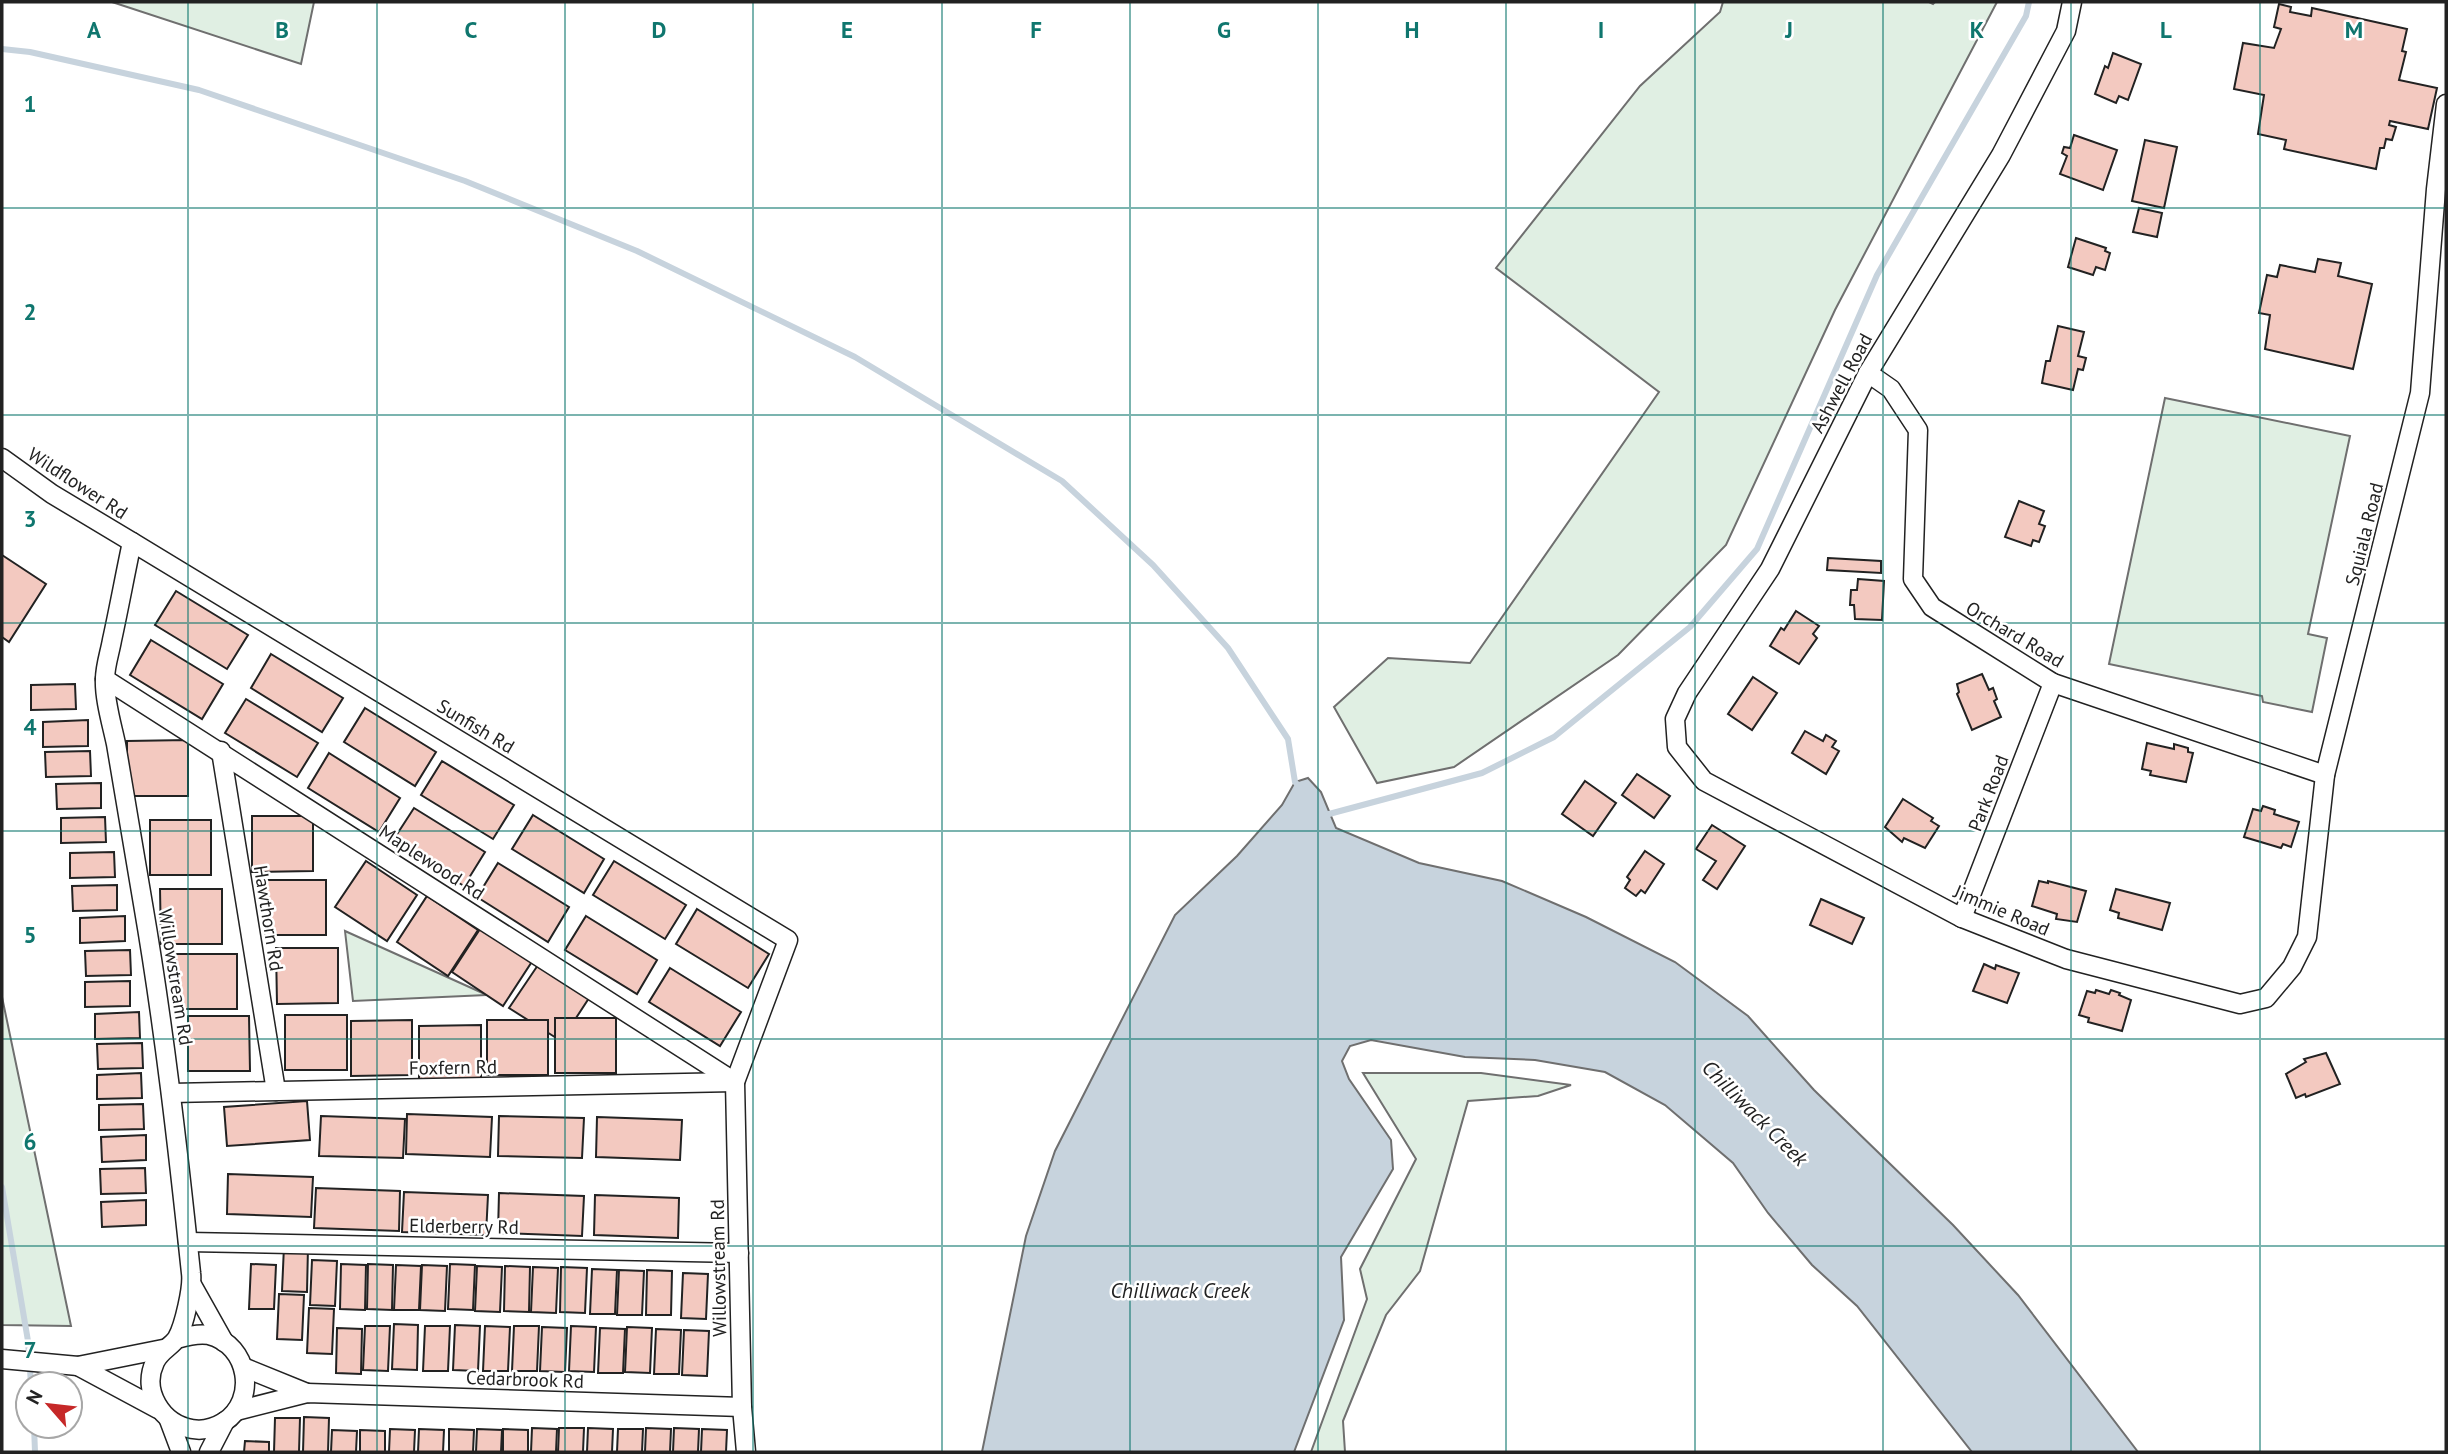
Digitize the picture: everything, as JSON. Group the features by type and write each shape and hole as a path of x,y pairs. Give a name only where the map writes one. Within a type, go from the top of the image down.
{"street":[{"name":"Ashwell Road","path":"1704,781 1677,747 1675,719 1687,693 1770,569 1868,373 2001,155 2066,31 2072,2"},
{"name":"Squiala Road","path":"2292,967 2307,937 2325,775 2420,393 2436,189 2446,104"},
{"name":"Orchard Road","path":"1868,373 1891,389 1918,430 1913,579 1932,607 2053,683 2325,775"},
{"name":"Wildflower Rd","path":"2,458 52,494 132,542"},
{"path":"104,679 132,542"},
{"name":"Sunfish Rd","path":"132,542 788,940 736,1082"},
{"name":"Maplewood Rd","path":"104,679 736,1082"},
{"name":"Willowstream Rd","path":"104,679 162,1010 192,1284"},
{"name":"Park Road","path":"1962,918 2053,683"},
{"name":"Hawthorn Rd","path":"220,751 276,1091"},
{"name":"Jimmie Road","path":"1704,781 1962,918 2066,960 2240,1004 2266,998 2292,967"},
{"name":"Willowstream Rd","path":"736,1082 742,1406 746,1452"},
{"name":"Foxfern Rd","path":"171,1093 736,1082"},
{"name":"Elderberry Rd","path":"188,1242 740,1253"},
{"path":"192,1284 224,1342"},
{"path":"181,1452 152,1395 150,1379 154,1363 170,1344 192,1284"},
{"path":"2,1359 78,1366 170,1344 192,1335 208,1335 224,1342 236,1352 243,1367 244,1390 209,1452"},
{"path":"78,1366 164,1414 182,1427 197,1430 212,1428 230,1416 307,1393"},
{"path":"243,1367 307,1393"},
{"name":"Cedarbrook Rd","path":"307,1393 742,1406"}],"green space":[{"path":"112,2 314,2 301,64"},
{"path":"1723,2 1997,2 1835,310 1726,545 1618,655 1454,767 1377,783 1334,707 1388,658 1470,663 1659,392 1496,268 1640,86 1720,12"},
{"path":"2165,398 2350,436 2308,634 2327,638 2312,712 2263,702 2262,696 2109,664"},
{"path":"345,931 487,995 353,1001"},
{"path":"2,997 71,1326 2,1325"},
{"path":"1363,1073 1481,1073 1571,1085 1538,1096 1468,1101 1420,1271 1386,1315 1343,1421 1345,1452 1311,1452 1367,1299 1360,1269 1416,1159"}],"water":[{"name":"Chilliwack Creek","path":"1308,778 1321,792 1336,828 1419,863 1502,881 1586,917 1675,962 1748,1016 1814,1090 1953,1225 2018,1295 2138,1452 1972,1452 1857,1306 1812,1265 1768,1213 1733,1163 1665,1105 1605,1072 1535,1060 1465,1057 1371,1040 1350,1046 1342,1061 1349,1079 1391,1140 1393,1169 1341,1257 1344,1320 1294,1452 982,1452 1026,1236 1055,1151 1175,915 1237,856 1282,805 1295,782"}],"building":[{"path":"2279,4 2291,7 2290,12 2311,16 2312,8 2407,29 2402,51 2406,52 2399,80 2437,88 2428,129 2390,121 2389,125 2396,127 2392,140 2386,139 2384,148 2380,148 2376,169 2284,149 2286,140 2258,134 2264,95 2234,89 2243,43 2274,48 2281,29 2274,27"},
{"path":"2113,53 2141,64 2128,100 2119,96 2116,103 2095,94"},
{"path":"2074,135 2117,150 2103,190 2060,174 2067,156 2062,153 2064,147 2070,148"},
{"path":"2145,140 2177,147 2164,208 2132,201"},
{"path":"2139,208 2162,213 2157,237 2133,232"},
{"path":"2076,238 2106,248 2105,251 2110,253 2105,270 2096,267 2093,275 2068,267"},
{"path":"2318,259 2341,263 2338,276 2372,284 2353,369 2265,349 2270,315 2259,313 2267,275 2277,277 2280,265 2315,272"},
{"path":"2058,326 2084,332 2078,356 2086,358 2083,370 2078,369 2073,390 2042,383"},
{"path":"2019,501 2044,511 2039,524 2045,526 2039,542 2033,540 2031,546 2005,537"},
{"path":"2,555 46,584 9,642 2,637"},
{"path":"1828,558 1881,561 1881,573 1827,570"},
{"path":"1858,579 1884,581 1882,620 1855,619 1854,605 1850,605 1851,590 1857,590"},
{"path":"176,591 248,635 227,669 155,625"},
{"path":"1796,611 1819,626 1813,634 1817,638 1799,664 1770,646"},
{"path":"151,640 223,684 202,719 130,675"},
{"path":"271,654 343,698 322,732 251,688"},
{"path":"1982,674 1989,690 1993,688 1997,699 1994,701 2001,717 1972,730 1957,694 1957,684"},
{"path":"1753,677 1777,693 1752,730 1728,714"},
{"path":"75,684 76,709 31,710 31,685"},
{"path":"246,699 318,743 297,777 225,733"},
{"path":"365,708 436,752 415,786 344,742"},
{"path":"88,720 88,746 43,747 43,722"},
{"path":"1805,731 1823,741 1826,735 1836,741 1832,747 1839,751 1826,774 1792,753"},
{"path":"188,740 188,796 127,796 127,741"},
{"path":"2147,743 2174,749 2174,744 2188,748 2188,752 2193,753 2186,782 2150,775 2151,771 2142,769"},
{"path":"90,751 91,776 46,777 45,752"},
{"path":"329,753 400,798 379,832 308,788"},
{"path":"442,761 514,805 493,839 421,795"},
{"path":"1637,774 1670,796 1654,818 1622,795"},
{"path":"1585,781 1616,803 1593,836 1562,814"},
{"path":"101,783 101,808 57,809 56,784"},
{"path":"1903,799 1933,818 1931,821 1939,826 1925,848 1904,838 1902,842 1885,827"},
{"path":"2263,806 2275,810 2274,814 2299,822 2291,847 2283,844 2281,848 2244,837 2253,809 2261,811"},
{"path":"414,808 485,852 464,886 392,842"},
{"path":"533,815 604,859 584,893 512,849"},
{"path":"252,816 313,816 313,871 252,872"},
{"path":"105,817 106,842 61,843 61,818"},
{"path":"150,820 211,820 211,875 150,875"},
{"path":"1712,825 1745,846 1717,889 1703,880 1716,861 1696,849"},
{"path":"1645,851 1664,864 1645,893 1641,890 1636,896 1625,888 1630,880 1627,877"},
{"path":"114,852 115,877 70,878 70,853"},
{"path":"366,861 417,895 387,941 335,907"},
{"path":"614,861 686,905 665,939 593,895"},
{"path":"498,863 569,907 548,942 477,897"},
{"path":"265,880 326,880 326,935 265,935"},
{"path":"2039,881 2086,891 2077,922 2056,919 2057,914 2032,906"},
{"path":"117,885 117,910 73,911 72,886"},
{"path":"160,889 222,889 222,944 161,944"},
{"path":"2116,889 2170,903 2162,930 2118,918 2119,913 2110,910"},
{"path":"427,896 478,930 448,976 397,942"},
{"path":"1821,899 1864,918 1852,944 1810,925"},
{"path":"697,909 769,954 748,988 676,944"},
{"path":"125,916 125,941 80,943 80,918"},
{"path":"586,916 657,960 637,994 565,950"},
{"path":"482,926 533,960 503,1006 452,972"},
{"path":"276,948 338,948 338,1003 277,1004"},
{"path":"130,950 131,975 86,976 85,951"},
{"path":"176,954 237,954 237,1009 176,1009"},
{"path":"540,962 591,995 561,1041 509,1008"},
{"path":"1984,964 1995,969 1996,965 2019,973 2007,1003 1973,991"},
{"path":"670,968 741,1012 720,1046 649,1002"},
{"path":"130,981 130,1006 85,1007 85,982"},
{"path":"2096,990 2109,994 2111,990 2131,1000 2122,1031 2088,1022 2089,1018 2079,1015 2087,991 2095,993"},
{"path":"139,1012 140,1038 95,1039 95,1014"},
{"path":"285,1015 347,1015 347,1070 285,1070"},
{"path":"188,1016 249,1016 250,1071 188,1071"},
{"path":"555,1018 616,1018 616,1073 555,1073"},
{"path":"412,1020 412,1075 351,1076 351,1021"},
{"path":"487,1020 548,1020 548,1075 487,1075"},
{"path":"481,1025 481,1080 419,1081 419,1026"},
{"path":"142,1043 143,1068 98,1069 97,1044"},
{"path":"2326,1053 2340,1084 2296,1098 2286,1074 2306,1062 2304,1059"},
{"path":"141,1073 142,1098 97,1099 97,1075"},
{"path":"307,1101 310,1140 227,1146 224,1107"},
{"path":"143,1104 144,1129 99,1130 99,1105"},
{"path":"407,1114 492,1117 490,1157 406,1154"},
{"path":"321,1116 405,1119 403,1158 319,1156"},
{"path":"499,1116 584,1118 582,1158 498,1156"},
{"path":"597,1117 682,1120 680,1160 596,1157"},
{"path":"146,1135 146,1160 102,1162 101,1137"},
{"path":"145,1168 146,1193 101,1194 100,1169"},
{"path":"228,1174 313,1177 311,1217 227,1214"},
{"path":"316,1188 400,1191 399,1231 314,1228"},
{"path":"404,1192 488,1195 486,1235 402,1232"},
{"path":"499,1193 584,1196 582,1236 498,1233"},
{"path":"595,1195 679,1198 678,1238 594,1235"},
{"path":"146,1200 146,1225 102,1227 101,1202"},
{"path":"284,1246 308,1247 307,1292 282,1291"},
{"path":"312,1260 337,1261 335,1306 310,1305"},
{"path":"251,1264 276,1265 274,1309 249,1309"},
{"path":"341,1264 366,1265 365,1310 340,1309"},
{"path":"368,1264 393,1265 392,1310 367,1309"},
{"path":"450,1264 475,1265 473,1310 448,1309"},
{"path":"396,1265 421,1266 419,1310 394,1310"},
{"path":"422,1265 447,1266 445,1311 420,1310"},
{"path":"477,1266 502,1267 500,1312 475,1311"},
{"path":"505,1266 530,1267 529,1312 504,1311"},
{"path":"533,1267 558,1268 556,1313 531,1312"},
{"path":"561,1267 587,1268 585,1313 560,1312"},
{"path":"592,1269 617,1270 615,1314 590,1314"},
{"path":"619,1270 644,1271 642,1315 617,1315"},
{"path":"647,1270 672,1271 671,1315 646,1315"},
{"path":"683,1273 708,1274 706,1319 681,1318"},
{"path":"279,1294 304,1295 302,1340 277,1339"},
{"path":"309,1308 334,1309 332,1354 307,1353"},
{"path":"394,1324 418,1325 417,1370 392,1369"},
{"path":"455,1325 480,1326 478,1371 453,1370"},
{"path":"365,1326 390,1326 388,1371 363,1370"},
{"path":"425,1326 450,1326 448,1371 423,1371"},
{"path":"485,1326 510,1327 508,1371 483,1371"},
{"path":"514,1326 539,1326 537,1371 512,1371"},
{"path":"571,1326 596,1327 594,1372 569,1371"},
{"path":"542,1327 567,1328 565,1372 540,1371"},
{"path":"627,1327 652,1328 650,1373 625,1372"},
{"path":"337,1328 362,1329 361,1374 336,1373"},
{"path":"600,1328 625,1329 623,1373 598,1373"},
{"path":"656,1329 681,1330 679,1374 654,1374"},
{"path":"684,1330 709,1331 707,1376 682,1375"},
{"path":"304,1417 329,1418 328,1452 303,1452"},
{"path":"275,1418 300,1418 299,1452 274,1452"},
{"path":"532,1428 557,1429 556,1452 531,1452"},
{"path":"559,1428 584,1428 583,1452 558,1452"},
{"path":"588,1428 613,1429 612,1452 587,1452"},
{"path":"646,1428 671,1429 670,1452 645,1452"},
{"path":"674,1428 699,1429 698,1452 673,1452"},
{"path":"390,1429 415,1430 414,1452 389,1452"},
{"path":"419,1429 444,1430 443,1452 418,1452"},
{"path":"449,1429 474,1430 473,1452 449,1452"},
{"path":"477,1429 502,1430 501,1452 476,1452"},
{"path":"503,1429 528,1430 528,1452 503,1452"},
{"path":"618,1429 643,1429 642,1452 617,1452"},
{"path":"702,1429 727,1430 726,1452 701,1452"},
{"path":"332,1430 357,1431 356,1452 331,1452"},
{"path":"360,1430 385,1431 385,1452 360,1452"},
{"path":"245,1441 269,1442 269,1452 244,1452"}],"waterway":[{"path":"1323,819 1329,814 1482,773 1554,737 1690,627 1757,549 1877,275 2026,16 2029,2"},
{"path":"2,49 30,52 199,90 465,181 637,251 855,357 1062,481 1153,565 1228,648 1288,739 1295,782 1299,786"},
{"path":"2,1187 28,1341 30,1370"},
{"path":"35,1440 35,1452"}]}
